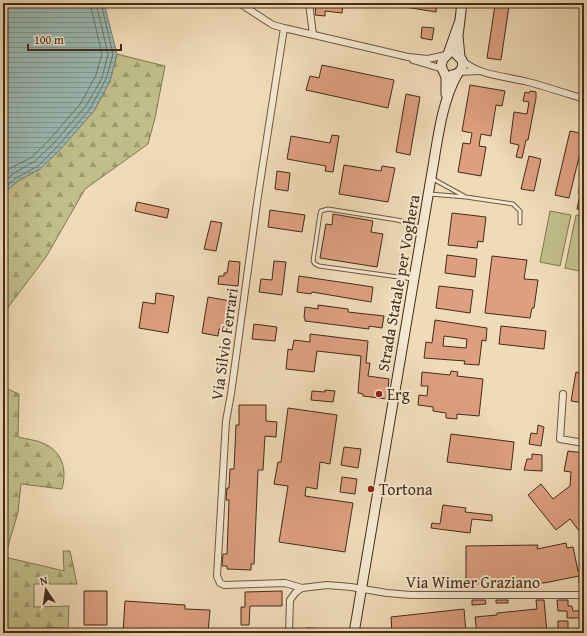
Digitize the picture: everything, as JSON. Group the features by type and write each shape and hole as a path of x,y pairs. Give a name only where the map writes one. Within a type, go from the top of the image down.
{"main road":[{"name":"Strada Statale per Voghera","path":"445,103 462,67 458,43 462,3"},
{"name":"Strada Statale per Voghera","path":"354,633 445,103 446,81 442,62 448,54 459,23"},
{"path":"448,54 455,54 461,58"},
{"path":"444,71 452,75 458,73"}],"street":[{"path":"238,3 273,25 408,58 444,71"},
{"path":"309,3 313,35"},
{"name":"Via Silvio Ferrari","path":"284,28 226,421 217,576 220,583 224,586 285,583 302,588"},
{"path":"408,58 428,59 448,54"},
{"path":"461,58 469,65 482,71 526,81 584,99"},
{"path":"458,73 482,71"},
{"path":"563,394 560,439 584,443"},
{"name":"Via Wimer Graziano","path":"302,588 327,585 411,596 584,595"},
{"path":"289,633 290,600 296,592 302,588"}],"lane":[{"path":"431,178 466,197"},
{"path":"429,194 466,197 513,204 520,211 520,223"},
{"path":"414,280 319,266 315,264 313,261 320,214 324,209 328,209 397,220 407,224 423,227"}],"green space":[{"path":"117,54 165,66 155,118 148,144 85,189 46,257 3,314 3,194 18,181 40,169 94,111 110,81"},
{"path":"584,169 584,194 578,193"},
{"path":"550,211 571,215 560,266 540,262"},
{"path":"576,215 584,216 584,272 565,268"},
{"path":"3,387 19,394 18,437 45,444 51,448 60,457 64,469 62,489 21,484 18,512 5,557 64,571 63,551 70,551 77,584 34,584 34,607 69,606 68,629 48,627 45,633 3,633"}],"water":[{"path":"3,3 104,3 117,54 110,81 94,111 60,150 40,169 18,181 3,194"}],"building":[{"path":"316,3 343,5 342,13 325,11 325,16 315,15"},
{"path":"399,3 437,3 436,12 399,6"},
{"path":"495,5 509,6 501,60 487,58"},
{"path":"422,27 434,28 432,40 421,38"},
{"path":"322,65 394,80 388,108 306,90 310,76 319,78"},
{"path":"470,85 505,91 502,106 496,105 491,136 481,134 479,146 486,147 481,176 458,172 463,143 470,144 472,133 462,131"},
{"path":"530,91 536,92 536,98 528,140 526,140 522,158 516,157 519,145 510,143 514,112 527,114 529,102 523,101 525,92 529,93"},
{"path":"406,94 420,97 410,155 396,152"},
{"path":"570,131 584,134 584,137 569,198 555,195"},
{"path":"332,135 339,136 333,172 325,171 326,166 287,159 291,136 330,143"},
{"path":"529,156 541,159 534,191 521,189"},
{"path":"344,165 381,171 382,166 395,168 388,202 339,194"},
{"path":"277,171 290,173 288,191 275,189"},
{"path":"580,195 584,196 584,211 577,209"},
{"path":"137,202 169,209 167,218 135,211"},
{"path":"270,210 305,215 302,232 268,227"},
{"path":"452,213 486,217 483,242 478,241 477,248 448,245"},
{"path":"333,214 373,221 371,232 383,234 377,267 320,258 326,224 332,225"},
{"path":"211,221 222,223 216,251 204,249"},
{"path":"447,255 477,259 475,277 445,273"},
{"path":"492,256 527,260 524,279 538,280 534,308 532,308 530,318 485,313"},
{"path":"229,261 240,262 238,286 218,284 219,276 224,276 224,273 227,273"},
{"path":"274,261 286,262 282,295 259,292 261,279 272,280"},
{"path":"299,276 373,287 371,302 312,292 311,294 297,292"},
{"path":"439,286 473,290 470,313 436,308"},
{"path":"156,293 174,296 168,333 139,328 143,302 155,304"},
{"path":"208,297 230,301 225,330 219,329 218,336 202,333"},
{"path":"318,305 348,309 348,312 384,316 382,328 369,326 369,329 305,321 305,307 318,309"},
{"path":"435,320 487,328 486,341 482,340 479,365 464,364 465,361 424,358 426,342 432,343","holes":["444,336 467,339 466,348 443,346"]},
{"path":"254,324 277,327 275,341 252,339"},
{"path":"501,326 546,331 544,349 499,344"},
{"path":"310,334 368,341 366,363 370,363 368,376 389,379 387,399 363,396 363,394 358,393 361,356 317,351 314,372 286,369 288,349 292,350 294,340 310,342"},
{"path":"451,371 458,372 457,376 483,379 479,416 457,414 457,419 446,418 446,413 433,411 433,407 418,405 419,395 427,396 428,386 421,386 422,372 450,375"},
{"path":"576,372 584,374 584,403 571,401"},
{"path":"325,390 335,391 333,402 311,400 312,391 325,392"},
{"path":"239,405 266,405 266,421 277,422 276,437 265,436 263,470 258,470 254,564 251,564 251,570 227,569 227,566 222,566 223,554 227,554 229,500 226,500 227,488 229,488 230,469 234,469 236,425 239,425"},
{"path":"288,408 337,415 330,464 320,462 317,489 306,487 305,496 353,503 345,552 279,542 288,486 274,484 278,462 281,462"},
{"path":"538,425 544,427 541,446 529,444 531,433 537,434"},
{"path":"451,434 514,442 511,470 447,462"},
{"path":"344,447 361,449 358,468 341,465"},
{"path":"568,451 584,453 584,474 581,474 582,490 584,490 584,529 580,532 570,519 556,530 528,495 541,484 553,499 570,486 571,472 564,471"},
{"path":"532,454 542,455 542,471 524,470 527,459 532,459"},
{"path":"342,477 357,479 355,494 340,492"},
{"path":"443,505 466,508 465,512 492,515 492,521 472,519 470,533 431,528 432,523 440,524"},
{"path":"566,543 567,548 573,547 578,571 584,571 584,581 579,582 579,576 544,583 466,584 466,546 538,545 537,549"},
{"path":"84,591 107,591 107,625 84,625"},
{"path":"282,591 282,606 250,606 249,625 241,625 241,607 245,607 245,592"},
{"path":"472,600 485,600 486,604 472,605"},
{"path":"496,600 508,600 508,603 496,603"},
{"path":"536,600 544,600 547,633 477,633 475,617 537,609"},
{"path":"557,600 568,600 568,606 572,606 573,611 583,611 583,618 567,618 567,611 558,611"},
{"path":"125,601 185,605 185,609 210,610 208,633 123,633"},
{"path":"464,609 466,633 392,633 391,617"},
{"path":"558,621 568,621 568,632 558,632"},
{"path":"307,628 331,629 331,633 307,633"}],"place":[{"name":"Erg","path":"379,394"},
{"name":"Tortona","path":"371,489"}]}
